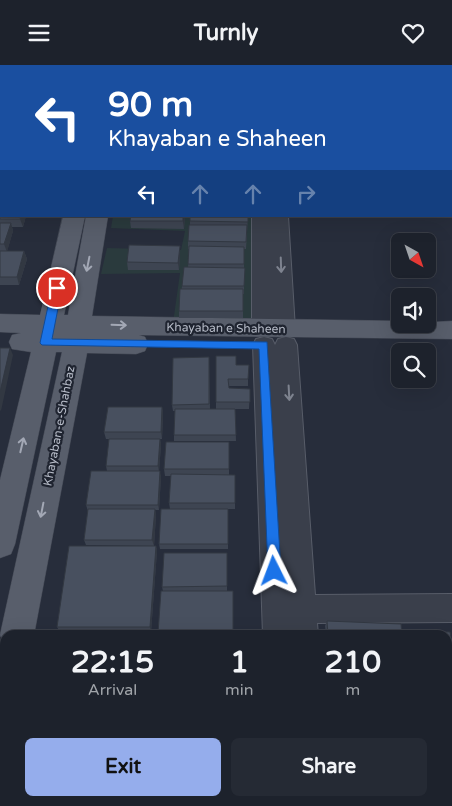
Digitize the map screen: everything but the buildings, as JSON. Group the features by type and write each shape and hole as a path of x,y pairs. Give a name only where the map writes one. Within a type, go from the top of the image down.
{"main road":[{"path":"0,544 74,217"},
{"name":"Khayaban-e-Shahbaz","path":"18,630 77,334 97,217"},
{"name":"Khayaban e Shaheen","path":"0,323 47,333 274,337 452,346"},
{"name":"Khayaban e Shaheen","path":"274,337 452,330"},
{"name":"Khayaban e Shaheen","path":"0,341 47,333"}],"street":[{"path":"261,217 274,337 290,622 452,608"},
{"path":"274,337 279,217"}],"shaded area":[{"path":"113,217 254,217 257,326 173,323 180,273 101,274 107,248 181,250 185,231 111,228"}],"route":[{"path":"57,288 46,343 264,345 274,571"}]}
